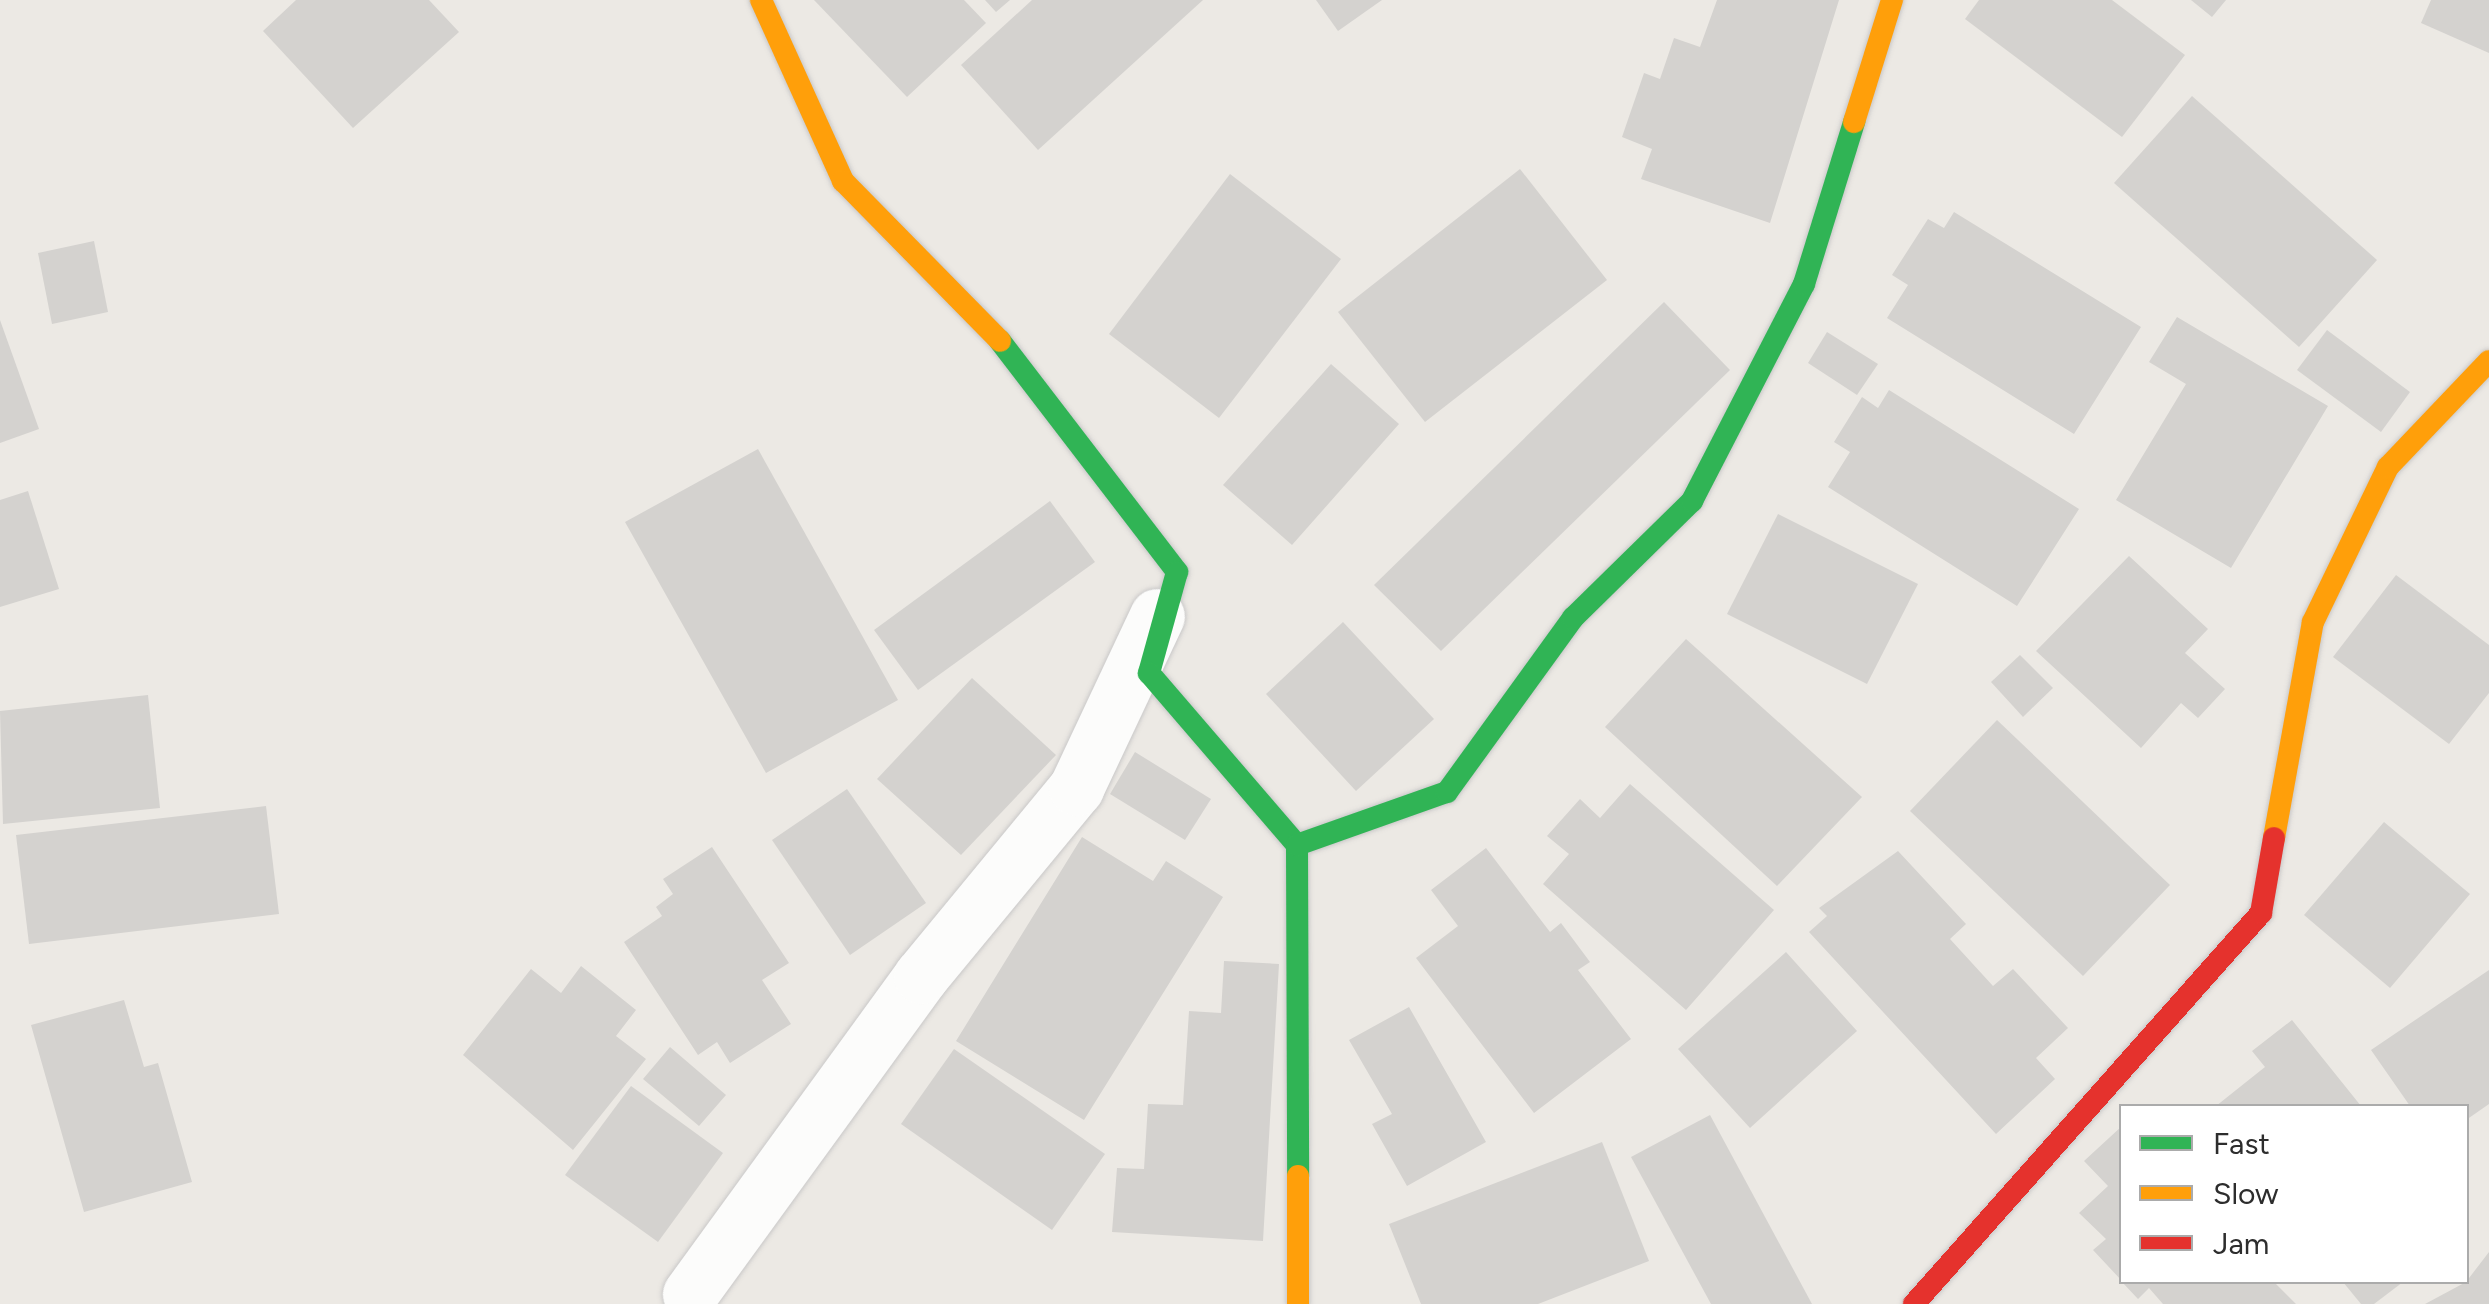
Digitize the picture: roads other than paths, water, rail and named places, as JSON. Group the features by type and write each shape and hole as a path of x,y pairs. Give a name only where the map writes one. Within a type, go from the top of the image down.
{"street":[{"path":"762,0 843,181 972,304 1177,572"},
{"path":"1296,845 1447,792 1573,618 1692,502 1804,284 1892,0"},
{"path":"1914,1304 2262,912 2313,622 2388,467 2489,361"},
{"path":"1177,572 1149,673 1296,845 1298,1304"},
{"path":"690,1294 920,976 1076,788 1177,572"}]}
